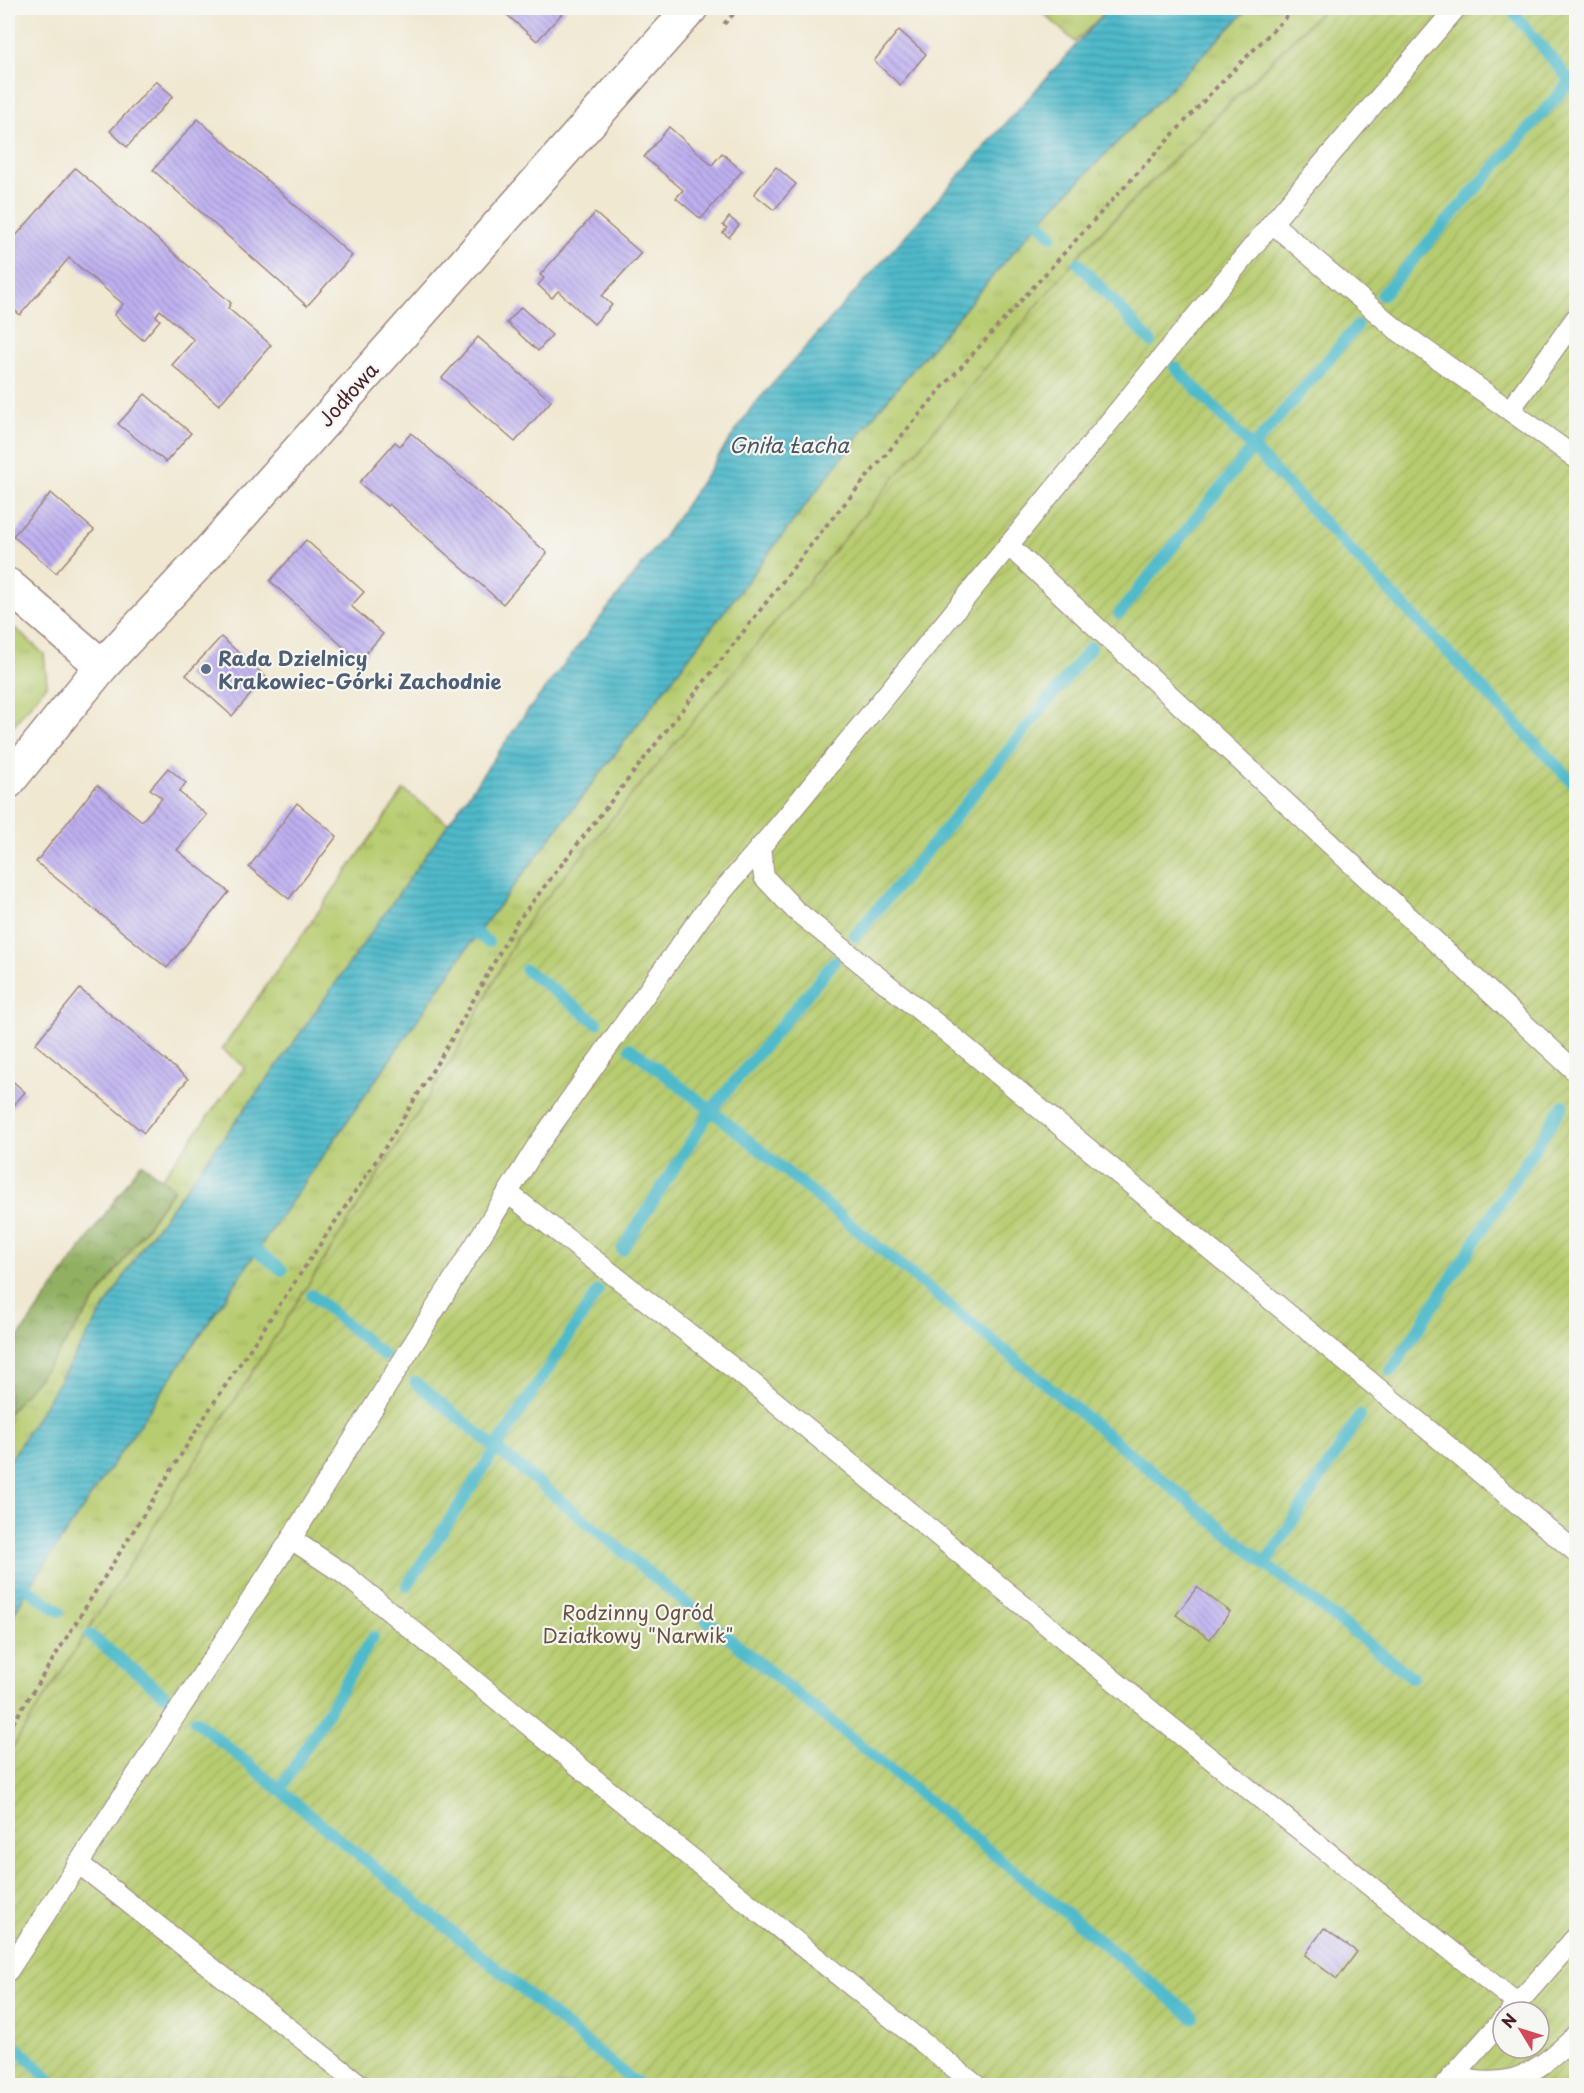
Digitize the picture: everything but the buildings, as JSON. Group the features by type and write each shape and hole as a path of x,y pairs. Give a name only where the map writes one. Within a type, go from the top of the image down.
{"street":[{"name":"Jodłowa","path":"8,782 102,666 205,556 691,8"},
{"path":"8,585 102,666"}],"lane":[{"path":"8,1971 291,1539 544,1137 702,915 1272,222 1456,8"},
{"path":"1272,222 1396,329 1576,458"},
{"path":"1510,410 1576,318"},
{"path":"1008,545 1576,1072"},
{"path":"760,847 764,877 795,910 964,1046 1576,1552"},
{"path":"508,1193 751,1382 1504,2000"},
{"path":"291,1539 344,1574 665,1838 977,2085"},
{"path":"78,1863 362,2085"},
{"path":"1521,2000 1576,1937"},
{"path":"1448,2081 1491,2033"},
{"path":"1448,2081 1481,2084 1505,2082 1540,2068 1576,2036"}],"path":[{"path":"8,1731 211,1407 386,1146 450,1042 516,923 825,527 934,398 1211,93 1295,8"}],"green space":[{"path":"1038,8 1109,8 1075,42"},
{"path":"1249,8 1324,8 1084,249 535,913 514,943 460,1047 8,1755 8,1624 28,1589 257,1251 477,934 880,408 1039,222"},
{"name":"Rodzinny Ogród Działkowy \"Narwik\"","path":"1324,8 1576,8 1576,2085 8,2085 8,1755 460,1047 514,943 534,913 1084,249"},
{"path":"8,622 44,654 47,684 8,732"},
{"path":"404,790 449,824 277,1066 144,1244 8,1464 8,1412 54,1359 174,1189 161,1179 245,1067 222,1049"},
{"path":"141,1163 174,1188 54,1359 9,1413 8,1352"}],"water":[{"name":"Gniła Łacha","path":"1109,8 1249,8 1039,222 880,408 477,934 257,1251 28,1589 8,1624 8,1464 144,1244 277,1066 526,713 663,538 752,407"}],"waterway":[{"path":"1510,8 1576,88"},
{"path":"1382,295 1576,75"},
{"path":"1039,222 1052,236"},
{"path":"1078,263 1151,342"},
{"path":"1119,614 1253,447 1357,326"},
{"path":"1175,367 1576,786"},
{"path":"855,936 943,832 1091,647"},
{"path":"477,934 488,942"},
{"path":"622,1250 711,1110 834,962"},
{"path":"526,970 597,1023"},
{"path":"630,1048 711,1110 1265,1564 1412,1677"},
{"path":"1391,1371 1563,1105"},
{"path":"257,1251 282,1270"},
{"path":"407,1586 598,1291"},
{"path":"312,1295 384,1356"},
{"path":"415,1382 1193,2017"},
{"path":"1265,1564 1360,1416"},
{"path":"28,1589 59,1611"},
{"path":"90,1635 167,1697"},
{"path":"280,1790 373,1637"},
{"path":"195,1720 639,2086"},
{"path":"8,2038 56,2086"}],"place":[{"name":"Rada Dzielnicy Krakowiec-Górki Zachodnie","path":"206,669"}]}
